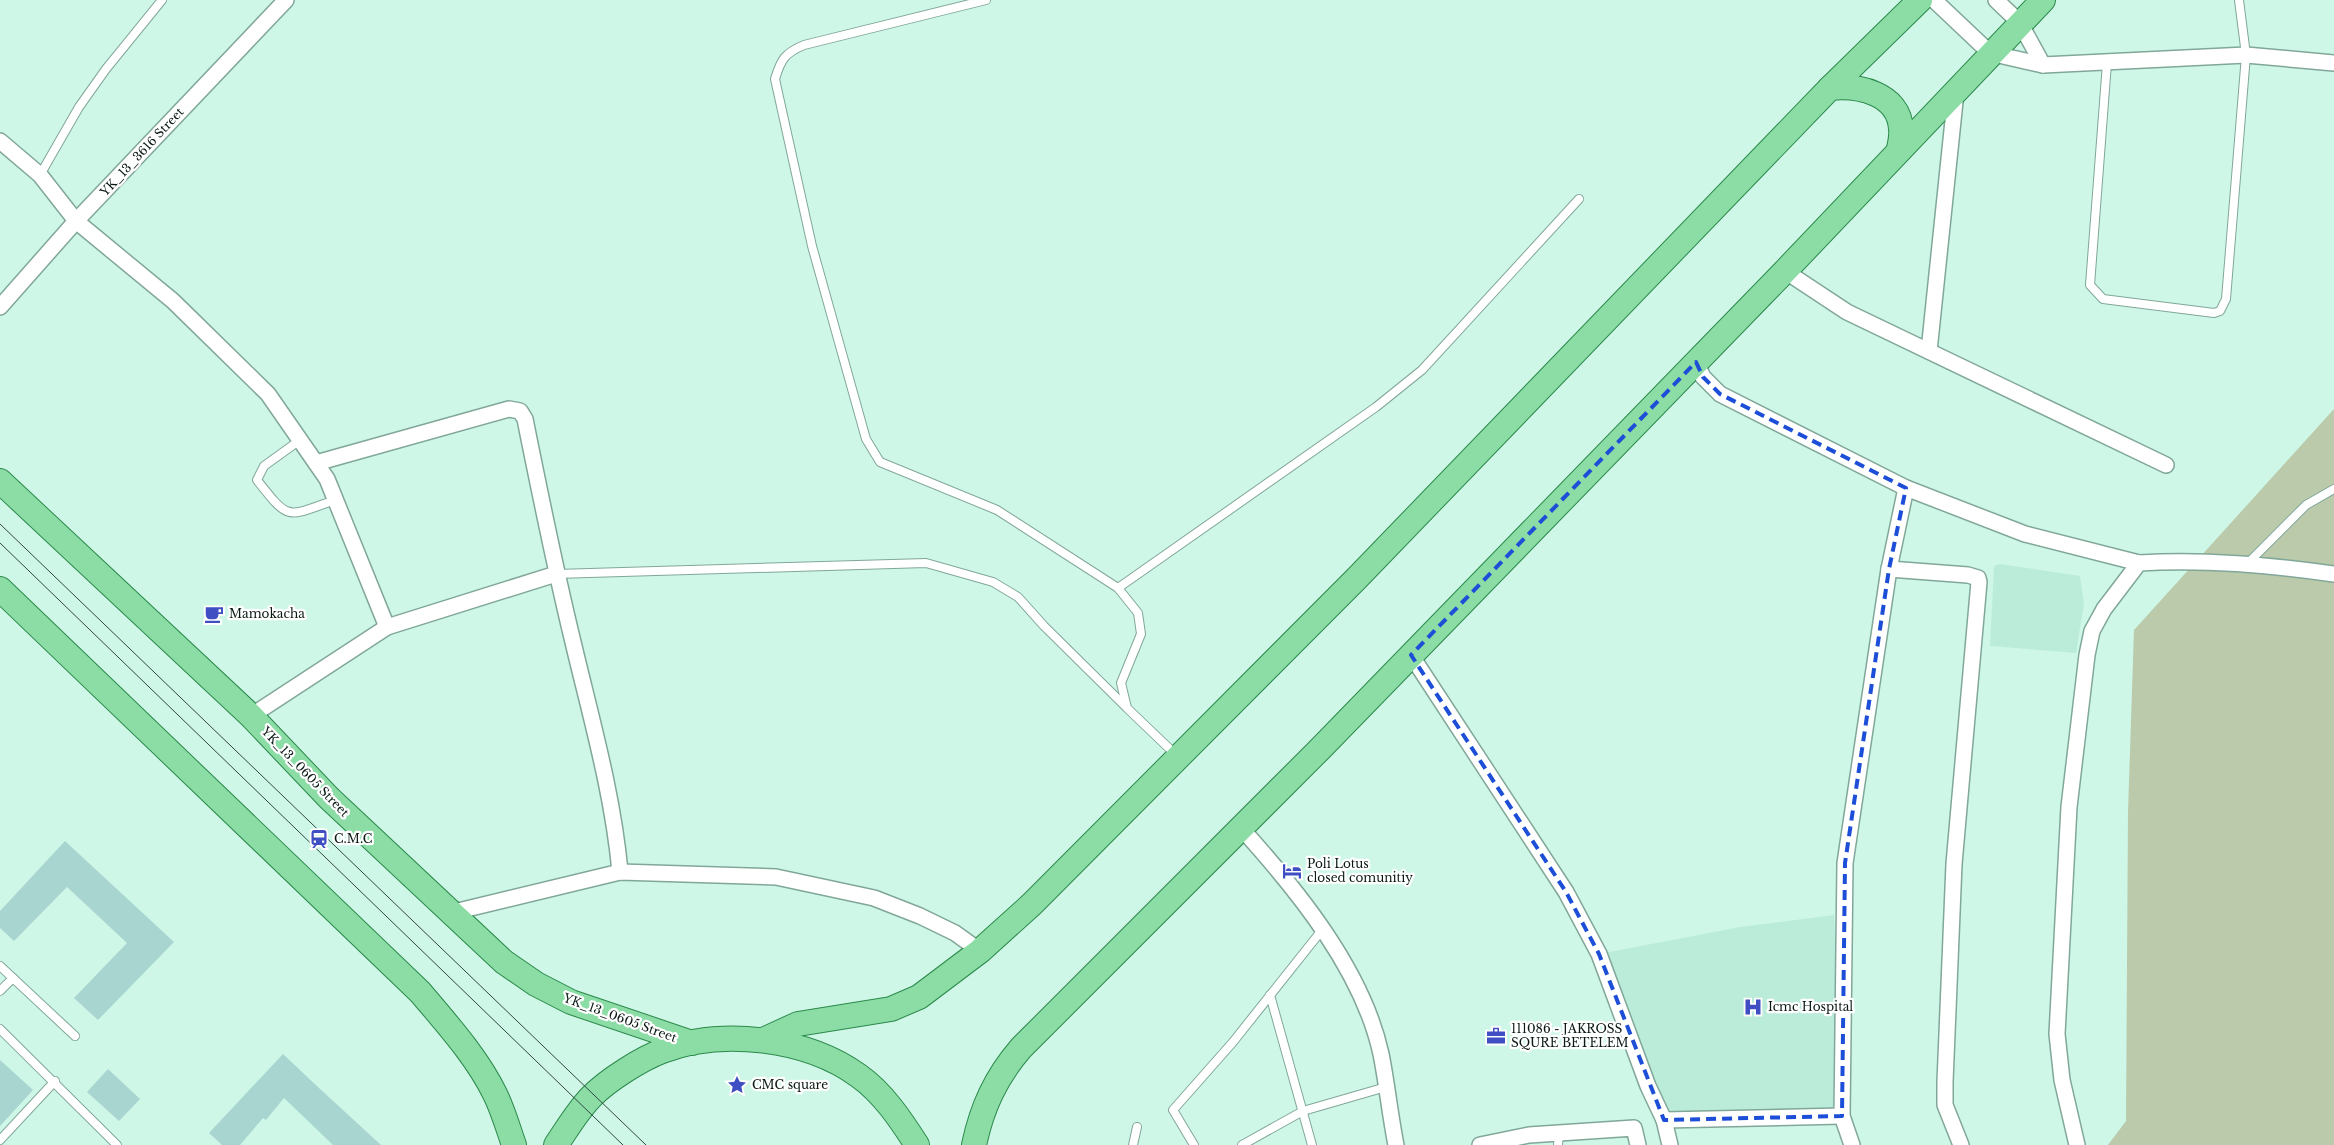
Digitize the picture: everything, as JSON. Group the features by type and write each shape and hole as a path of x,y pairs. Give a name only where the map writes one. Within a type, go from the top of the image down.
{"main road":[{"path":"763,1040 798,1024 891,1009 919,997 980,950 1032,904 1364,571 1830,88 1920,0"},
{"path":"974,1145 980,1119 991,1090 1003,1070 1021,1048 1098,969 1151,920 1242,829 1784,271 1899,149 1956,92 1990,53 2043,0"},
{"path":"1830,88 1854,86 1881,96 1899,117 1901,130 1899,149"},
{"name":"YK_13_0605 Street","path":"0,481 251,716 329,798 504,962 536,984 571,1002 692,1043"},
{"path":"0,589 420,992 456,1034 496,1095 514,1145"},
{"path":"556,1145 583,1106 594,1095 637,1064 654,1055 692,1043 728,1039 763,1040 814,1051 859,1076 896,1112 917,1145"}],"street":[{"name":"YK_13_3616 Street","path":"0,307 76,221 286,0"},
{"path":"1934,0 1990,53 2043,64 2246,55 2334,63"},
{"path":"1996,0 2020,23 2043,64"},
{"path":"1929,351 1956,92"},
{"path":"0,141 40,176 76,221 173,301 268,394 327,479 387,628"},
{"path":"1784,271 1847,312 2166,465"},
{"path":"1696,362 1703,377 1720,394 1906,488 2025,534 2139,563 2186,560 2247,564 2334,574"},
{"path":"316,463 509,409 520,411 525,419 556,574 608,790 616,829 620,872"},
{"path":"1852,1145 1842,1116 1845,863 1889,569 1906,488"},
{"path":"2077,1145 2062,1080 2057,1034 2069,807 2087,654 2092,631 2104,610 2139,563"},
{"path":"1889,569 1968,575 1978,578 1979,582 1954,864 1945,1082 1945,1105 1961,1145"},
{"path":"251,716 387,628 556,574"},
{"path":"1411,655 1566,892 1599,954 1648,1086 1664,1120 1670,1145"},
{"path":"1242,829 1283,875 1349,972 1364,1004 1381,1053 1396,1145"},
{"path":"450,913 620,872 776,877 874,898 938,925 980,950"},
{"path":"1664,1120 1842,1116"},
{"path":"1480,1145 1529,1135 1558,1139 1634,1128 1638,1145"}],"lane":[{"path":"40,176 79,107 100,77 162,0"},
{"path":"986,0 804,45 789,51 780,64 776,79 787,138 812,246 866,439 880,462 997,510 1118,588 1138,613 1141,634 1121,683 1127,708"},
{"path":"2107,62 2090,285 2103,299 2214,313 2220,311 2226,299 2246,55 2239,0"},
{"path":"1118,588 1376,408 1422,370 1580,199"},
{"path":"300,440 264,466 257,480 280,509 294,514 335,500"},
{"path":"2247,564 2306,505 2334,489"},
{"path":"556,574 926,563 993,582 1018,597 1044,626 1178,756"},
{"path":"1194,1145 1173,1110 1270,996 1322,930"},
{"path":"0,966 75,1036"},
{"path":"0,991 13,978"},
{"path":"1270,996 1312,1145"},
{"path":"0,1029 55,1081 117,1145"},
{"path":"0,1140 55,1081"},
{"path":"1242,1145 1302,1111 1386,1087"},
{"path":"1133,1145 1138,1127"}],"highlighted area":[{"path":"1696,362 1703,377 1720,394 1906,488 1889,569 1845,863 1842,1116 1664,1120 1599,954 1566,892 1411,655"}],"shaded area":[{"path":"2334,409 2334,1145 2108,1145 2126,1121 2128,812 2134,630"},
{"path":"2000,564 2080,576 2084,604 2076,653 1990,646 1994,566"},
{"path":"1834,915 1842,1116 1664,1120 1599,954 1740,927"}],"building":[{"path":"65,841 174,942 98,1020 74,998 127,943 67,887 14,941 0,928 0,911"},
{"path":"283,1054 381,1145 333,1145 284,1098 266,1120 263,1118 240,1145 222,1145 209,1133"},
{"path":"0,1060 33,1090 0,1126"},
{"path":"108,1069 140,1099 119,1121 87,1092"}],"tram line":[{"path":"0,524 646,1145"},
{"path":"0,543 623,1145"}],"place":[{"name":"Mamokacha","path":"214,614"},
{"name":"C.M.C","path":"319,839"},
{"name":"Poli Lotus closed comunitiy","path":"1292,871"},
{"name":"Icmc Hospital","path":"1753,1007"},
{"name":"111086 - JAKROSS SQURE BETELEM","path":"1496,1036"},
{"name":"CMC square","path":"737,1085"}]}
